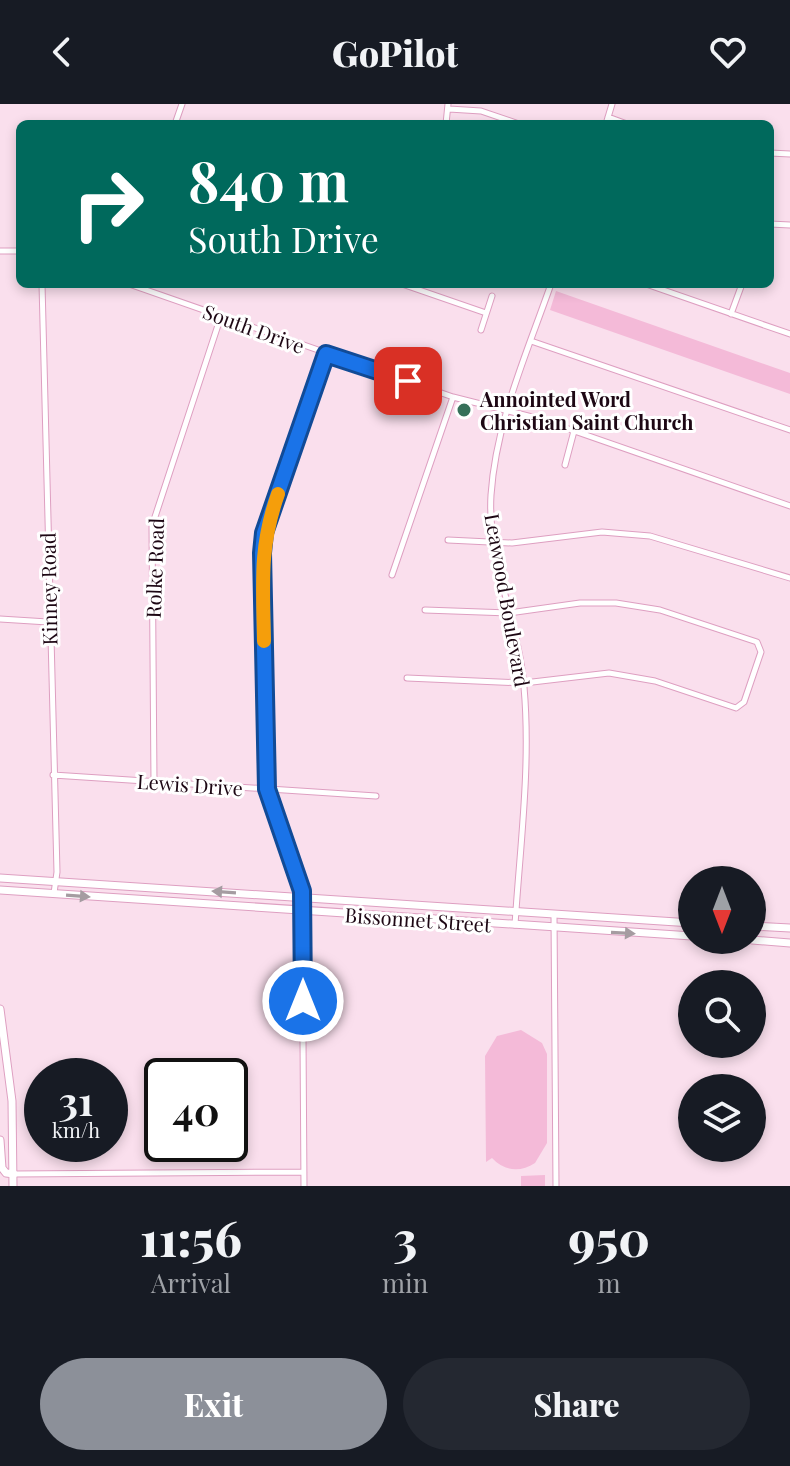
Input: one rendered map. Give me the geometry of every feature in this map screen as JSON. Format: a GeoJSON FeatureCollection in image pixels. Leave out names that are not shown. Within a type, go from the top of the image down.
{"type":"FeatureCollection","features":[{"type":"Feature","properties":{"kind":"main road","name":"Bissonnet Street"},"geometry":{"type":"LineString","coordinates":[[0,878],[678,922]]}},
{"type":"Feature","properties":{"kind":"main road"},"geometry":{"type":"LineString","coordinates":[[113,898],[114,884]]}},
{"type":"Feature","properties":{"kind":"main road","name":"Bissonnet Street"},"geometry":{"type":"LineString","coordinates":[[0,890],[678,936]]}},
{"type":"Feature","properties":{"kind":"main road"},"geometry":{"type":"LineString","coordinates":[[652,921],[652,935]]}},
{"type":"Feature","properties":{"kind":"main road"},"geometry":{"type":"LineString","coordinates":[[766,927],[790,928]]}},
{"type":"Feature","properties":{"kind":"main road"},"geometry":{"type":"LineString","coordinates":[[766,941],[790,943]]}},
{"type":"Feature","properties":{"kind":"main road"},"geometry":{"type":"LineString","coordinates":[[0,1009],[12,1101],[13,1186]]}},
{"type":"Feature","properties":{"kind":"main road"},"geometry":{"type":"LineString","coordinates":[[0,1100],[12,1101]]}},
{"type":"Feature","properties":{"kind":"main road"},"geometry":{"type":"LineString","coordinates":[[0,1140],[2,1168],[14,1174]]}},
{"type":"Feature","properties":{"kind":"street"},"geometry":{"type":"LineString","coordinates":[[448,106],[481,111],[507,120]]}},
{"type":"Feature","properties":{"kind":"street","name":"Kinney Road"},"geometry":{"type":"LineString","coordinates":[[42,288],[48,622],[57,881],[54,894]]}},
{"type":"Feature","properties":{"kind":"street","name":"South Drive"},"geometry":{"type":"LineString","coordinates":[[140,288],[453,397],[574,431],[790,506]]}},
{"type":"Feature","properties":{"kind":"street"},"geometry":{"type":"LineString","coordinates":[[414,288],[486,313]]}},
{"type":"Feature","properties":{"kind":"street","name":"Leawood Boulevard"},"geometry":{"type":"LineString","coordinates":[[515,926],[526,751],[524,683],[495,543],[491,498],[496,450],[506,411],[550,288]]}},
{"type":"Feature","properties":{"kind":"street"},"geometry":{"type":"LineString","coordinates":[[657,288],[790,334]]}},
{"type":"Feature","properties":{"kind":"street"},"geometry":{"type":"LineString","coordinates":[[731,314],[741,288]]}},
{"type":"Feature","properties":{"kind":"street"},"geometry":{"type":"LineString","coordinates":[[481,330],[492,296]]}},
{"type":"Feature","properties":{"kind":"street","name":"Rolke Road"},"geometry":{"type":"LineString","coordinates":[[154,782],[152,526],[221,316]]}},
{"type":"Feature","properties":{"kind":"street"},"geometry":{"type":"LineString","coordinates":[[531,341],[790,430]]}},
{"type":"Feature","properties":{"kind":"street"},"geometry":{"type":"LineString","coordinates":[[304,1186],[303,911],[302,897],[267,789],[264,533],[326,354]]}},
{"type":"Feature","properties":{"kind":"street"},"geometry":{"type":"LineString","coordinates":[[392,575],[453,397]]}},
{"type":"Feature","properties":{"kind":"street"},"geometry":{"type":"LineString","coordinates":[[565,465],[574,431]]}},
{"type":"Feature","properties":{"kind":"street"},"geometry":{"type":"LineString","coordinates":[[448,540],[495,543],[602,532],[650,536],[789,575]]}},
{"type":"Feature","properties":{"kind":"street"},"geometry":{"type":"LineString","coordinates":[[407,678],[524,683],[577,675],[620,674],[655,681],[736,708],[744,702],[761,652],[757,642],[733,633],[660,610],[616,603],[580,603],[509,613],[425,610]]}},
{"type":"Feature","properties":{"kind":"street"},"geometry":{"type":"LineString","coordinates":[[0,619],[48,622]]}},
{"type":"Feature","properties":{"kind":"street","name":"Lewis Drive"},"geometry":{"type":"LineString","coordinates":[[53,775],[376,796]]}},
{"type":"Feature","properties":{"kind":"street"},"geometry":{"type":"LineString","coordinates":[[554,915],[556,1186]]}},
{"type":"Feature","properties":{"kind":"street"},"geometry":{"type":"LineString","coordinates":[[14,1174],[304,1172]]}},
{"type":"Feature","properties":{"kind":"shaded area"},"geometry":{"type":"Polygon","coordinates":[[[556,291],[790,373],[790,394],[550,310],[556,291]]]}},
{"type":"Feature","properties":{"kind":"shaded area"},"geometry":{"type":"Polygon","coordinates":[[[521,1030],[542,1043],[547,1054],[547,1143],[535,1163],[512,1169],[492,1158],[486,1162],[485,1056],[497,1036],[521,1030]]]}},
{"type":"Feature","properties":{"kind":"shaded area"},"geometry":{"type":"Polygon","coordinates":[[[545,1175],[545,1186],[521,1186],[521,1176],[545,1175]]]}},
{"type":"Feature","properties":{"kind":"slow traffic"},"geometry":{"type":"LineString","coordinates":[[264,641],[262,553],[264,533],[278,494]]}},
{"type":"Feature","properties":{"kind":"place","name":"Annointed Word Christian Saint Church"},"geometry":{"type":"Point","coordinates":[464,410]}},
{"type":"Feature","properties":{"kind":"route"},"geometry":{"type":"LineString","coordinates":[[303,1001],[302,891],[267,789],[264,533],[326,354],[408,381]]}}]}
